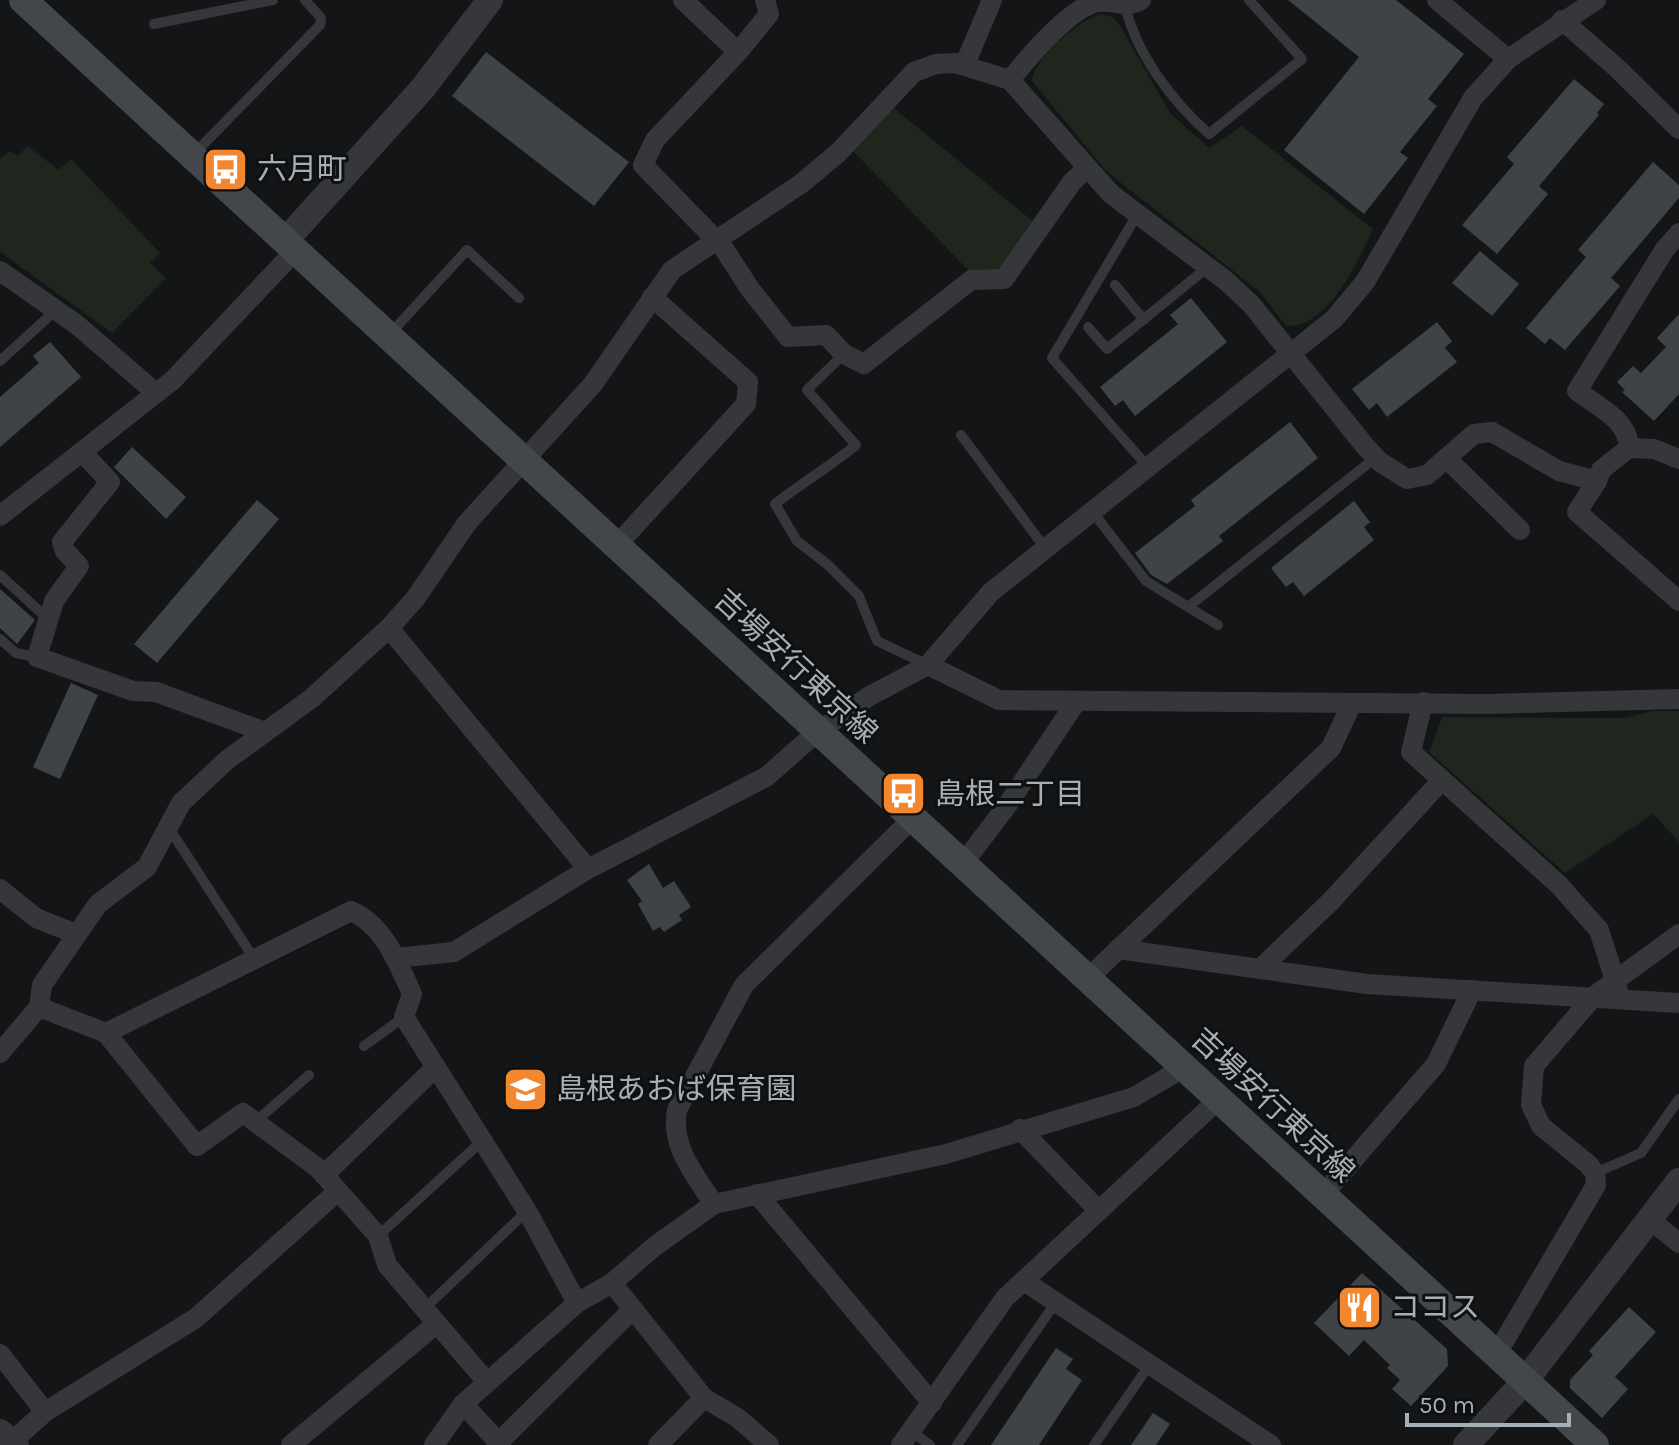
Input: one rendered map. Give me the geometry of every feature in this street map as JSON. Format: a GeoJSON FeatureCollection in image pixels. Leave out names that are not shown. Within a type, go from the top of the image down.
{"type":"FeatureCollection","features":[{"type":"Feature","properties":{"kind":"main road","name":"吉場安行東京線"},"geometry":{"type":"LineString","coordinates":[[23,0],[527,461],[961,866],[1595,1445]]}},
{"type":"Feature","properties":{"kind":"street"},"geometry":{"type":"LineString","coordinates":[[0,516],[156,393],[291,245],[406,109],[490,0]]}},
{"type":"Feature","properties":{"kind":"street"},"geometry":{"type":"LineString","coordinates":[[683,0],[738,52]]}},
{"type":"Feature","properties":{"kind":"street"},"geometry":{"type":"LineString","coordinates":[[765,0],[769,14],[738,52],[655,140],[643,165],[716,239],[788,337],[826,335],[844,354],[864,364],[971,280],[1004,279],[1072,182],[1086,169]]}},
{"type":"Feature","properties":{"kind":"street"},"geometry":{"type":"LineString","coordinates":[[965,64],[992,0]]}},
{"type":"Feature","properties":{"kind":"street"},"geometry":{"type":"LineString","coordinates":[[1437,0],[1508,59]]}},
{"type":"Feature","properties":{"kind":"street"},"geometry":{"type":"LineString","coordinates":[[395,958],[454,952],[588,869],[766,777],[817,732],[868,697],[928,665],[991,592],[1334,319],[1365,282],[1445,140],[1473,98],[1508,59],[1596,0]]}},
{"type":"Feature","properties":{"kind":"street"},"geometry":{"type":"LineString","coordinates":[[1010,80],[1066,20],[1084,7],[1120,2]]}},
{"type":"Feature","properties":{"kind":"street"},"geometry":{"type":"LineString","coordinates":[[1562,20],[1679,129]]}},
{"type":"Feature","properties":{"kind":"street"},"geometry":{"type":"LineString","coordinates":[[0,1053],[39,1007],[42,985],[76,934],[98,904],[142,873],[167,826],[191,792],[312,698],[389,628],[415,599],[467,523],[527,461],[593,384],[672,270],[785,195],[830,159],[914,72],[936,64],[965,64],[1010,80],[1086,169],[1137,215],[1208,267],[1251,304],[1375,458],[1407,479],[1427,475],[1474,434],[1492,432],[1559,471],[1597,481]]}},
{"type":"Feature","properties":{"kind":"street"},"geometry":{"type":"LineString","coordinates":[[1629,448],[1629,435],[1622,424],[1577,391],[1665,249],[1679,233]]}},
{"type":"Feature","properties":{"kind":"street"},"geometry":{"type":"LineString","coordinates":[[0,271],[57,309],[156,393]]}},
{"type":"Feature","properties":{"kind":"street"},"geometry":{"type":"LineString","coordinates":[[617,545],[746,404],[749,389],[748,382],[652,297]]}},
{"type":"Feature","properties":{"kind":"street"},"geometry":{"type":"LineString","coordinates":[[1679,459],[1654,449],[1629,448],[1601,470],[1577,512],[1679,601]]}},
{"type":"Feature","properties":{"kind":"street"},"geometry":{"type":"LineString","coordinates":[[82,452],[110,482],[62,542],[65,551],[79,566],[54,601],[37,657],[133,691],[156,692],[265,732]]}},
{"type":"Feature","properties":{"kind":"street"},"geometry":{"type":"LineString","coordinates":[[1446,458],[1520,530]]}},
{"type":"Feature","properties":{"kind":"street"},"geometry":{"type":"LineString","coordinates":[[389,628],[588,869]]}},
{"type":"Feature","properties":{"kind":"street"},"geometry":{"type":"LineString","coordinates":[[928,665],[999,700],[1591,703],[1679,699]]}},
{"type":"Feature","properties":{"kind":"street"},"geometry":{"type":"LineString","coordinates":[[961,866],[1014,795],[1076,702]]}},
{"type":"Feature","properties":{"kind":"street"},"geometry":{"type":"LineString","coordinates":[[1423,702],[1411,752],[1559,885],[1599,930],[1618,989]]}},
{"type":"Feature","properties":{"kind":"street"},"geometry":{"type":"LineString","coordinates":[[1086,980],[1331,748],[1352,703]]}},
{"type":"Feature","properties":{"kind":"street"},"geometry":{"type":"LineString","coordinates":[[1260,969],[1331,901],[1442,780]]}},
{"type":"Feature","properties":{"kind":"street"},"geometry":{"type":"LineString","coordinates":[[714,1204],[682,1154],[675,1123],[677,1110],[744,985],[911,820]]}},
{"type":"Feature","properties":{"kind":"street"},"geometry":{"type":"LineString","coordinates":[[0,889],[36,918],[76,934]]}},
{"type":"Feature","properties":{"kind":"street"},"geometry":{"type":"LineString","coordinates":[[106,1033],[253,957],[351,911],[369,919],[395,958],[412,994],[404,1017],[527,1211],[577,1303]]}},
{"type":"Feature","properties":{"kind":"street"},"geometry":{"type":"LineString","coordinates":[[1118,949],[1367,984],[1594,996],[1618,989],[1679,934]]}},
{"type":"Feature","properties":{"kind":"street"},"geometry":{"type":"LineString","coordinates":[[1618,989],[1679,1003]]}},
{"type":"Feature","properties":{"kind":"street"},"geometry":{"type":"LineString","coordinates":[[1322,1196],[1436,1064],[1472,990]]}},
{"type":"Feature","properties":{"kind":"street"},"geometry":{"type":"LineString","coordinates":[[1496,1355],[1596,1185],[1595,1173],[1541,1126],[1531,1105],[1534,1066],[1594,996]]}},
{"type":"Feature","properties":{"kind":"street"},"geometry":{"type":"LineString","coordinates":[[39,1007],[106,1033],[197,1146],[243,1113],[324,1175],[378,1236],[387,1265],[487,1382]]}},
{"type":"Feature","properties":{"kind":"street"},"geometry":{"type":"LineString","coordinates":[[324,1175],[436,1067]]}},
{"type":"Feature","properties":{"kind":"street"},"geometry":{"type":"LineString","coordinates":[[434,1445],[463,1404],[577,1303],[612,1283],[655,1246],[714,1204],[946,1154],[1020,1129],[1134,1097],[1183,1068]]}},
{"type":"Feature","properties":{"kind":"street"},"geometry":{"type":"LineString","coordinates":[[906,1438],[1005,1298],[1218,1100]]}},
{"type":"Feature","properties":{"kind":"street"},"geometry":{"type":"LineString","coordinates":[[1020,1129],[1099,1211]]}},
{"type":"Feature","properties":{"kind":"street"},"geometry":{"type":"LineString","coordinates":[[1466,1445],[1525,1381],[1679,1181]]}},
{"type":"Feature","properties":{"kind":"street"},"geometry":{"type":"LineString","coordinates":[[9,1441],[45,1412],[196,1318],[338,1191]]}},
{"type":"Feature","properties":{"kind":"street"},"geometry":{"type":"LineString","coordinates":[[757,1194],[932,1403]]}},
{"type":"Feature","properties":{"kind":"street"},"geometry":{"type":"LineString","coordinates":[[1650,1220],[1679,1243]]}},
{"type":"Feature","properties":{"kind":"street"},"geometry":{"type":"LineString","coordinates":[[1024,1281],[1271,1445]]}},
{"type":"Feature","properties":{"kind":"street"},"geometry":{"type":"LineString","coordinates":[[612,1283],[704,1398],[738,1418],[769,1445]]}},
{"type":"Feature","properties":{"kind":"street"},"geometry":{"type":"LineString","coordinates":[[463,1404],[500,1444],[633,1309]]}},
{"type":"Feature","properties":{"kind":"street"},"geometry":{"type":"LineString","coordinates":[[291,1445],[430,1316]]}},
{"type":"Feature","properties":{"kind":"street"},"geometry":{"type":"LineString","coordinates":[[0,1354],[45,1412]]}},
{"type":"Feature","properties":{"kind":"street"},"geometry":{"type":"LineString","coordinates":[[658,1445],[704,1398]]}},
{"type":"Feature","properties":{"kind":"lane"},"geometry":{"type":"LineString","coordinates":[[154,24],[273,0]]}},
{"type":"Feature","properties":{"kind":"lane"},"geometry":{"type":"LineString","coordinates":[[193,156],[320,25],[321,18],[305,0]]}},
{"type":"Feature","properties":{"kind":"lane"},"geometry":{"type":"LineString","coordinates":[[1120,2],[1142,49],[1182,110],[1209,134],[1302,59],[1249,0]]}},
{"type":"Feature","properties":{"kind":"lane"},"geometry":{"type":"LineString","coordinates":[[1137,215],[1052,358],[1148,467]]}},
{"type":"Feature","properties":{"kind":"lane"},"geometry":{"type":"LineString","coordinates":[[389,335],[467,250],[519,298]]}},
{"type":"Feature","properties":{"kind":"lane"},"geometry":{"type":"LineString","coordinates":[[1088,327],[1107,349],[1208,267]]}},
{"type":"Feature","properties":{"kind":"lane"},"geometry":{"type":"LineString","coordinates":[[1115,285],[1144,320]]}},
{"type":"Feature","properties":{"kind":"lane"},"geometry":{"type":"LineString","coordinates":[[0,361],[57,309]]}},
{"type":"Feature","properties":{"kind":"lane"},"geometry":{"type":"LineString","coordinates":[[844,354],[807,390],[856,445],[821,474],[809,478],[775,504],[797,541],[827,564],[859,596],[877,641],[928,665]]}},
{"type":"Feature","properties":{"kind":"lane"},"geometry":{"type":"LineString","coordinates":[[961,435],[1045,548]]}},
{"type":"Feature","properties":{"kind":"lane"},"geometry":{"type":"LineString","coordinates":[[1188,607],[1375,458]]}},
{"type":"Feature","properties":{"kind":"lane"},"geometry":{"type":"LineString","coordinates":[[1092,511],[1146,581],[1218,625]]}},
{"type":"Feature","properties":{"kind":"lane"},"geometry":{"type":"LineString","coordinates":[[0,575],[48,619]]}},
{"type":"Feature","properties":{"kind":"lane"},"geometry":{"type":"LineString","coordinates":[[0,639],[16,653],[37,657]]}},
{"type":"Feature","properties":{"kind":"lane"},"geometry":{"type":"LineString","coordinates":[[167,826],[253,957]]}},
{"type":"Feature","properties":{"kind":"lane"},"geometry":{"type":"LineString","coordinates":[[364,1046],[404,1017]]}},
{"type":"Feature","properties":{"kind":"lane"},"geometry":{"type":"LineString","coordinates":[[255,1122],[309,1075]]}},
{"type":"Feature","properties":{"kind":"lane"},"geometry":{"type":"LineString","coordinates":[[1595,1173],[1641,1153],[1679,1099]]}},
{"type":"Feature","properties":{"kind":"lane"},"geometry":{"type":"LineString","coordinates":[[378,1236],[482,1141]]}},
{"type":"Feature","properties":{"kind":"lane"},"geometry":{"type":"LineString","coordinates":[[430,1316],[527,1211]]}},
{"type":"Feature","properties":{"kind":"lane"},"geometry":{"type":"LineString","coordinates":[[957,1445],[1056,1302]]}},
{"type":"Feature","properties":{"kind":"lane"},"geometry":{"type":"LineString","coordinates":[[1094,1445],[1150,1364]]}},
{"type":"Feature","properties":{"kind":"lane"},"geometry":{"type":"LineString","coordinates":[[906,1438],[930,1445]]}},
{"type":"Feature","properties":{"kind":"shaded area"},"geometry":{"type":"Polygon","coordinates":[[[1101,14],[1112,17],[1119,24],[1170,113],[1209,148],[1242,126],[1373,229],[1340,290],[1315,316],[1301,324],[1286,326],[1260,292],[1106,171],[1032,81],[1041,62],[1059,41],[1081,24],[1101,14]]]}},
{"type":"Feature","properties":{"kind":"shaded area"},"geometry":{"type":"Polygon","coordinates":[[[891,106],[1034,222],[1003,270],[970,272],[850,148],[891,106]]]}},
{"type":"Feature","properties":{"kind":"shaded area"},"geometry":{"type":"Polygon","coordinates":[[[27,146],[59,170],[71,159],[160,253],[150,263],[166,278],[112,333],[0,252],[0,159],[10,151],[18,156],[27,146]]]}},
{"type":"Feature","properties":{"kind":"shaded area"},"geometry":{"type":"Polygon","coordinates":[[[1653,711],[1679,711],[1679,842],[1653,814],[1565,873],[1429,752],[1442,717],[1624,718],[1653,711]]]}},
{"type":"Feature","properties":{"kind":"building"},"geometry":{"type":"Polygon","coordinates":[[[1288,0],[1396,0],[1464,54],[1428,99],[1437,106],[1400,152],[1408,158],[1364,214],[1284,150],[1359,57],[1288,0]]]}},
{"type":"Feature","properties":{"kind":"building"},"geometry":{"type":"Polygon","coordinates":[[[486,52],[629,162],[594,206],[452,96],[486,52]]]}},
{"type":"Feature","properties":{"kind":"building"},"geometry":{"type":"Polygon","coordinates":[[[1574,79],[1604,104],[1597,113],[1599,115],[1539,186],[1548,194],[1497,254],[1462,225],[1514,164],[1507,157],[1574,79]]]}},
{"type":"Feature","properties":{"kind":"building"},"geometry":{"type":"Polygon","coordinates":[[[1653,162],[1679,185],[1679,198],[1611,278],[1620,286],[1565,350],[1550,338],[1545,344],[1526,328],[1586,257],[1578,250],[1653,162]]]}},
{"type":"Feature","properties":{"kind":"building"},"geometry":{"type":"Polygon","coordinates":[[[1480,251],[1519,284],[1492,316],[1452,283],[1480,251]]]}},
{"type":"Feature","properties":{"kind":"building"},"geometry":{"type":"Polygon","coordinates":[[[1191,298],[1227,342],[1135,416],[1123,400],[1115,406],[1100,387],[1178,324],[1170,315],[1191,298]]]}},
{"type":"Feature","properties":{"kind":"building"},"geometry":{"type":"Polygon","coordinates":[[[1679,314],[1679,394],[1654,421],[1622,392],[1625,390],[1617,382],[1633,366],[1641,373],[1666,347],[1657,338],[1679,314]]]}},
{"type":"Feature","properties":{"kind":"building"},"geometry":{"type":"Polygon","coordinates":[[[1437,322],[1452,341],[1445,348],[1457,362],[1387,417],[1377,403],[1369,410],[1352,389],[1437,322]]]}},
{"type":"Feature","properties":{"kind":"building"},"geometry":{"type":"Polygon","coordinates":[[[50,342],[81,377],[0,447],[0,397],[39,363],[33,356],[50,342]]]}},
{"type":"Feature","properties":{"kind":"building"},"geometry":{"type":"Polygon","coordinates":[[[1290,422],[1318,458],[1219,536],[1223,541],[1167,584],[1151,575],[1135,553],[1195,506],[1191,500],[1290,422]]]}},
{"type":"Feature","properties":{"kind":"building"},"geometry":{"type":"Polygon","coordinates":[[[132,447],[186,497],[166,519],[114,467],[132,447]]]}},
{"type":"Feature","properties":{"kind":"building"},"geometry":{"type":"Polygon","coordinates":[[[257,500],[279,519],[157,663],[134,644],[257,500]]]}},
{"type":"Feature","properties":{"kind":"building"},"geometry":{"type":"Polygon","coordinates":[[[1354,501],[1370,522],[1364,527],[1374,540],[1304,596],[1293,582],[1286,587],[1271,568],[1354,501]]]}},
{"type":"Feature","properties":{"kind":"building"},"geometry":{"type":"Polygon","coordinates":[[[0,589],[35,620],[17,644],[0,628],[0,589]]]}},
{"type":"Feature","properties":{"kind":"building"},"geometry":{"type":"Polygon","coordinates":[[[71,683],[98,695],[60,779],[33,767],[71,683]]]}},
{"type":"Feature","properties":{"kind":"building"},"geometry":{"type":"Polygon","coordinates":[[[649,864],[663,888],[674,881],[691,907],[679,915],[682,920],[664,932],[660,927],[653,931],[638,904],[642,901],[627,880],[649,864]]]}},
{"type":"Feature","properties":{"kind":"building"},"geometry":{"type":"Polygon","coordinates":[[[1362,1273],[1447,1349],[1448,1366],[1411,1406],[1392,1389],[1400,1380],[1387,1368],[1390,1365],[1364,1340],[1349,1356],[1314,1323],[1362,1273]]]}},
{"type":"Feature","properties":{"kind":"building"},"geometry":{"type":"Polygon","coordinates":[[[1629,1307],[1656,1332],[1615,1377],[1628,1389],[1602,1418],[1570,1388],[1570,1380],[1593,1355],[1589,1351],[1629,1307]]]}},
{"type":"Feature","properties":{"kind":"building"},"geometry":{"type":"Polygon","coordinates":[[[1056,1348],[1073,1359],[1066,1369],[1082,1380],[1039,1445],[991,1445],[1056,1348]]]}},
{"type":"Feature","properties":{"kind":"building"},"geometry":{"type":"Polygon","coordinates":[[[1153,1413],[1170,1424],[1156,1445],[1131,1445],[1153,1413]]]}},
{"type":"Feature","properties":{"kind":"place","name":"六月町"},"geometry":{"type":"Point","coordinates":[226,169]}},
{"type":"Feature","properties":{"kind":"place","name":"島根二丁目"},"geometry":{"type":"Point","coordinates":[904,794]}},
{"type":"Feature","properties":{"kind":"place","name":"島根あおば保育園"},"geometry":{"type":"Point","coordinates":[525,1089]}},
{"type":"Feature","properties":{"kind":"place","name":"ココス"},"geometry":{"type":"Point","coordinates":[1359,1307]}}]}
